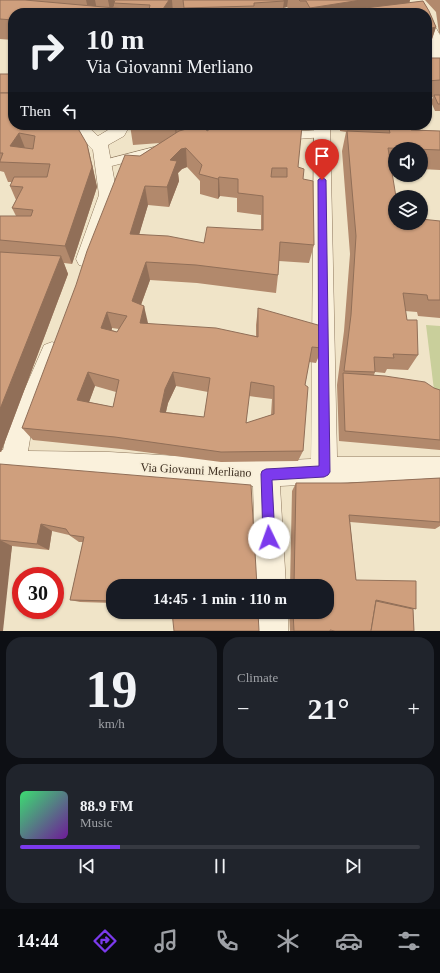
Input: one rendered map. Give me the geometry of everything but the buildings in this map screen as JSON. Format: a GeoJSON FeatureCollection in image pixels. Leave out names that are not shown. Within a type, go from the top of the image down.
{"type":"FeatureCollection","features":[{"type":"Feature","properties":{"kind":"street"},"geometry":{"type":"LineString","coordinates":[[432,34],[437,44],[440,62]]}},
{"type":"Feature","properties":{"kind":"street"},"geometry":{"type":"LineString","coordinates":[[80,278],[108,196],[101,148],[81,130]]}},
{"type":"Feature","properties":{"kind":"street"},"geometry":{"type":"LineString","coordinates":[[96,144],[110,137],[119,130]]}},
{"type":"Feature","properties":{"kind":"street"},"geometry":{"type":"LineString","coordinates":[[322,130],[324,472]]}},
{"type":"Feature","properties":{"kind":"street"},"geometry":{"type":"LineString","coordinates":[[6,463],[59,335]]}},
{"type":"Feature","properties":{"kind":"street","name":"Via Giovanni Merliano"},"geometry":{"type":"LineString","coordinates":[[6,463],[109,465],[266,474],[360,469],[440,470]]}},
{"type":"Feature","properties":{"kind":"street"},"geometry":{"type":"LineString","coordinates":[[266,474],[271,579]]}},
{"type":"Feature","properties":{"kind":"street"},"geometry":{"type":"LineString","coordinates":[[273,619],[274,631]]}},
{"type":"Feature","properties":{"kind":"lane"},"geometry":{"type":"LineString","coordinates":[[269,136],[322,130]]}},
{"type":"Feature","properties":{"kind":"lane"},"geometry":{"type":"LineString","coordinates":[[104,164],[171,147]]}},
{"type":"Feature","properties":{"kind":"green space"},"geometry":{"type":"Polygon","coordinates":[[[426,325],[440,326],[440,420],[434,390],[426,325]]]}},
{"type":"Feature","properties":{"kind":"route"},"geometry":{"type":"LineString","coordinates":[[269,538],[266,474],[324,472],[322,180]]}}]}
